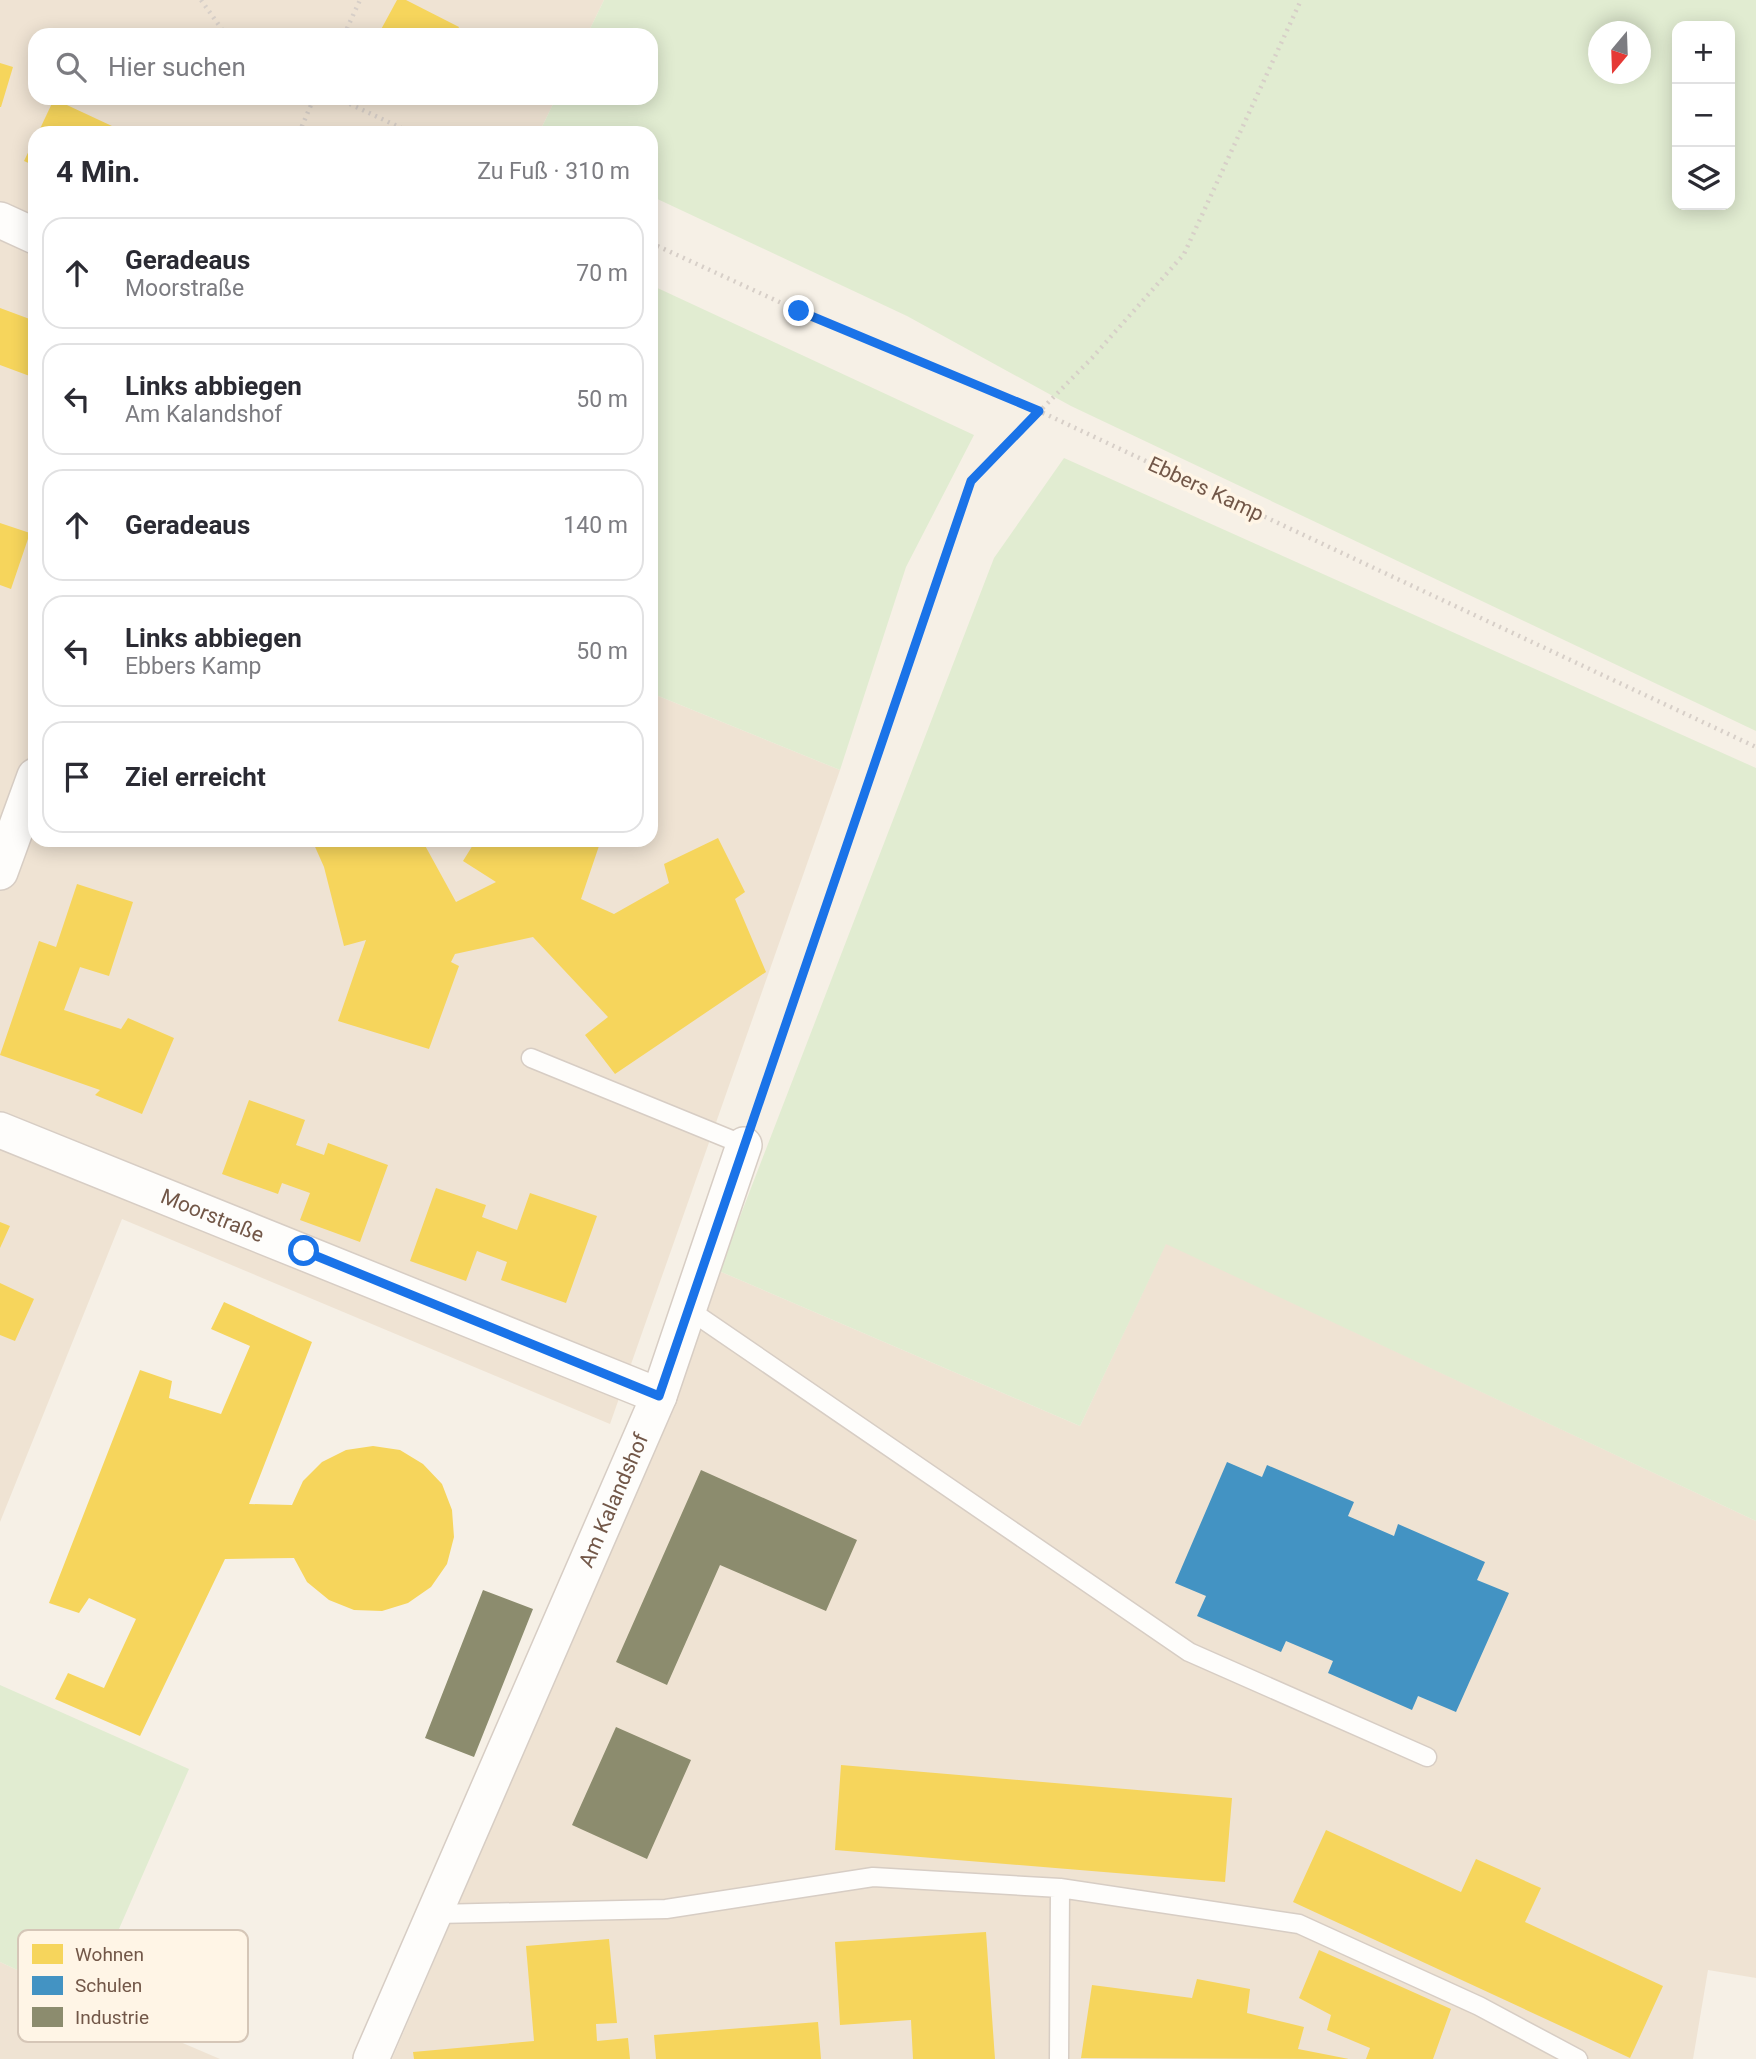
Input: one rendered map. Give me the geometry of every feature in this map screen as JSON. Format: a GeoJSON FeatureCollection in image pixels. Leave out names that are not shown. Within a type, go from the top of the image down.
{"type":"FeatureCollection","features":[{"type":"Feature","properties":{"kind":"street"},"geometry":{"type":"LineString","coordinates":[[0,219],[28,233]]}},
{"type":"Feature","properties":{"kind":"street"},"geometry":{"type":"LineString","coordinates":[[0,872],[28,795]]}},
{"type":"Feature","properties":{"kind":"street","name":"Moorstraße"},"geometry":{"type":"LineString","coordinates":[[0,1130],[659,1396]]}},
{"type":"Feature","properties":{"kind":"street","name":"Am Kalandshof"},"geometry":{"type":"LineString","coordinates":[[371,2059],[659,1396],[744,1145]]}},
{"type":"Feature","properties":{"kind":"lane"},"geometry":{"type":"LineString","coordinates":[[531,1058],[744,1145]]}},
{"type":"Feature","properties":{"kind":"lane"},"geometry":{"type":"LineString","coordinates":[[688,1309],[1189,1652],[1427,1757]]}},
{"type":"Feature","properties":{"kind":"lane"},"geometry":{"type":"LineString","coordinates":[[435,1913],[666,1909],[873,1877],[1060,1888],[1300,1924],[1479,2006],[1578,2059]]}},
{"type":"Feature","properties":{"kind":"lane"},"geometry":{"type":"LineString","coordinates":[[1059,2059],[1060,1888]]}},
{"type":"Feature","properties":{"kind":"path"},"geometry":{"type":"LineString","coordinates":[[201,0],[221,28]]}},
{"type":"Feature","properties":{"kind":"path"},"geometry":{"type":"LineString","coordinates":[[347,28],[360,0]]}},
{"type":"Feature","properties":{"kind":"path"},"geometry":{"type":"LineString","coordinates":[[744,1145],[971,481],[1092,358],[1184,254],[1301,0]]}},
{"type":"Feature","properties":{"kind":"path"},"geometry":{"type":"LineString","coordinates":[[302,126],[311,105]]}},
{"type":"Feature","properties":{"kind":"path"},"geometry":{"type":"LineString","coordinates":[[352,105],[397,126]]}},
{"type":"Feature","properties":{"kind":"path","name":"Ebbers Kamp"},"geometry":{"type":"LineString","coordinates":[[658,246],[799,311],[1039,411],[1756,747]]}},
{"type":"Feature","properties":{"kind":"shaded area"},"geometry":{"type":"Polygon","coordinates":[[[0,0],[604,0],[590,28],[28,28],[28,105],[553,105],[542,126],[28,126],[28,847],[658,847],[658,696],[840,770],[610,1424],[122,1219],[0,1522],[0,0]]]}},
{"type":"Feature","properties":{"kind":"shaded area"},"geometry":{"type":"Polygon","coordinates":[[[1166,1243],[1756,1521],[1756,1978],[1708,1970],[1693,2059],[392,2059],[662,1430],[719,1271],[1080,1426],[1166,1243]]]}},
{"type":"Feature","properties":{"kind":"shaded area"},"geometry":{"type":"Polygon","coordinates":[[[0,1962],[18,1970],[18,2042],[180,2042],[220,2059],[0,2059],[0,1962]]]}},
{"type":"Feature","properties":{"kind":"green space"},"geometry":{"type":"Polygon","coordinates":[[[604,0],[1756,0],[1756,731],[1071,406],[907,316],[658,199],[658,126],[542,126],[553,105],[658,105],[658,28],[590,28],[604,0]]]}},
{"type":"Feature","properties":{"kind":"green space"},"geometry":{"type":"Polygon","coordinates":[[[658,288],[974,435],[906,567],[840,770],[658,696],[658,288]]]}},
{"type":"Feature","properties":{"kind":"green space"},"geometry":{"type":"Polygon","coordinates":[[[1064,458],[1756,768],[1756,1521],[1166,1244],[1080,1426],[719,1271],[994,558],[1064,458]]]}},
{"type":"Feature","properties":{"kind":"green space"},"geometry":{"type":"Polygon","coordinates":[[[0,1685],[189,1769],[119,1930],[18,1930],[18,1970],[0,1962],[0,1685]]]}},
{"type":"Feature","properties":{"kind":"building: Wohnen"},"geometry":{"type":"Polygon","coordinates":[[[397,0],[406,0],[459,27],[458,28],[382,28],[397,0]]]}},
{"type":"Feature","properties":{"kind":"building: Wohnen"},"geometry":{"type":"Polygon","coordinates":[[[0,63],[13,67],[1,107],[0,107],[0,63]]]}},
{"type":"Feature","properties":{"kind":"building: Wohnen"},"geometry":{"type":"Polygon","coordinates":[[[51,105],[67,105],[112,126],[41,126],[51,105]]]}},
{"type":"Feature","properties":{"kind":"building: Wohnen"},"geometry":{"type":"Polygon","coordinates":[[[0,308],[28,318],[28,375],[0,365],[0,308]]]}},
{"type":"Feature","properties":{"kind":"building: Wohnen"},"geometry":{"type":"Polygon","coordinates":[[[0,523],[28,532],[28,539],[11,589],[0,585],[0,523]]]}},
{"type":"Feature","properties":{"kind":"building: Wohnen"},"geometry":{"type":"Polygon","coordinates":[[[718,838],[745,892],[735,899],[766,972],[615,1074],[585,1035],[608,1017],[533,937],[455,954],[451,962],[459,966],[429,1049],[338,1021],[366,940],[344,946],[324,867],[315,847],[426,847],[456,902],[496,882],[463,861],[472,847],[599,847],[581,899],[614,914],[669,883],[664,864],[718,838]]]}},
{"type":"Feature","properties":{"kind":"building: Wohnen"},"geometry":{"type":"Polygon","coordinates":[[[77,884],[133,902],[109,976],[80,967],[64,1010],[121,1029],[128,1018],[174,1038],[142,1114],[95,1095],[100,1090],[0,1055],[39,941],[56,947],[77,884]]]}},
{"type":"Feature","properties":{"kind":"building: Wohnen"},"geometry":{"type":"Polygon","coordinates":[[[249,1100],[305,1120],[296,1145],[324,1155],[328,1143],[388,1165],[360,1242],[300,1220],[310,1193],[282,1183],[278,1194],[222,1174],[249,1100]]]}},
{"type":"Feature","properties":{"kind":"building: Wohnen"},"geometry":{"type":"Polygon","coordinates":[[[436,1188],[486,1205],[482,1217],[517,1230],[530,1193],[597,1216],[566,1303],[501,1280],[507,1262],[477,1251],[466,1281],[410,1261],[436,1188]]]}},
{"type":"Feature","properties":{"kind":"building: Wohnen"},"geometry":{"type":"Polygon","coordinates":[[[0,1222],[10,1226],[0,1248],[0,1222]]]}},
{"type":"Feature","properties":{"kind":"building: Wohnen"},"geometry":{"type":"Polygon","coordinates":[[[0,1283],[34,1299],[15,1341],[0,1335],[0,1283]]]}},
{"type":"Feature","properties":{"kind":"building: Wohnen"},"geometry":{"type":"Polygon","coordinates":[[[224,1302],[312,1342],[249,1504],[292,1505],[303,1481],[322,1462],[346,1450],[373,1446],[400,1450],[423,1464],[442,1484],[452,1510],[454,1537],[447,1564],[431,1587],[408,1603],[382,1611],[354,1610],[329,1600],[307,1582],[294,1558],[225,1559],[140,1736],[55,1699],[68,1673],[104,1688],[136,1619],[89,1598],[79,1613],[49,1603],[140,1370],[172,1381],[169,1398],[221,1414],[250,1346],[211,1329],[224,1302]]]}},
{"type":"Feature","properties":{"kind":"building: Wohnen"},"geometry":{"type":"Polygon","coordinates":[[[841,1765],[1232,1798],[1225,1882],[835,1850],[841,1765]]]}},
{"type":"Feature","properties":{"kind":"building: Wohnen"},"geometry":{"type":"Polygon","coordinates":[[[1326,1830],[1461,1892],[1476,1859],[1541,1888],[1525,1922],[1663,1986],[1630,2058],[1293,1902],[1326,1830]]]}},
{"type":"Feature","properties":{"kind":"building: Wohnen"},"geometry":{"type":"Polygon","coordinates":[[[986,1932],[995,2059],[913,2059],[911,2020],[840,2025],[835,1942],[986,1932]]]}},
{"type":"Feature","properties":{"kind":"building: Wohnen"},"geometry":{"type":"Polygon","coordinates":[[[609,1939],[617,2023],[596,2024],[597,2041],[628,2038],[630,2059],[414,2059],[413,2052],[534,2041],[526,1946],[609,1939]]]}},
{"type":"Feature","properties":{"kind":"building: Wohnen"},"geometry":{"type":"Polygon","coordinates":[[[1319,1950],[1451,2009],[1433,2059],[1366,2059],[1370,2048],[1327,2030],[1331,2015],[1299,1998],[1319,1950]]]}},
{"type":"Feature","properties":{"kind":"building: Wohnen"},"geometry":{"type":"Polygon","coordinates":[[[1197,1979],[1250,1989],[1247,2013],[1304,2027],[1298,2049],[1349,2059],[1081,2058],[1092,1985],[1192,1998],[1197,1979]]]}},
{"type":"Feature","properties":{"kind":"building: Wohnen"},"geometry":{"type":"Polygon","coordinates":[[[818,2022],[821,2059],[656,2059],[654,2035],[818,2022]]]}},
{"type":"Feature","properties":{"kind":"building: Schulen"},"geometry":{"type":"Polygon","coordinates":[[[1227,1462],[1262,1477],[1267,1465],[1354,1502],[1348,1516],[1394,1536],[1398,1524],[1485,1562],[1477,1580],[1509,1593],[1456,1712],[1418,1696],[1412,1710],[1328,1673],[1333,1661],[1286,1641],[1281,1652],[1197,1616],[1206,1596],[1175,1583],[1227,1462]]]}},
{"type":"Feature","properties":{"kind":"building: Industrie"},"geometry":{"type":"Polygon","coordinates":[[[701,1470],[857,1540],[826,1611],[720,1565],[667,1685],[616,1662],[701,1470]]]}},
{"type":"Feature","properties":{"kind":"building: Industrie"},"geometry":{"type":"Polygon","coordinates":[[[483,1590],[533,1609],[474,1757],[425,1738],[483,1590]]]}},
{"type":"Feature","properties":{"kind":"building: Industrie"},"geometry":{"type":"Polygon","coordinates":[[[616,1727],[691,1760],[647,1859],[572,1825],[616,1727]]]}},
{"type":"Feature","properties":{"kind":"route"},"geometry":{"type":"LineString","coordinates":[[304,1251],[659,1396],[971,481],[1039,411],[799,311]]}}]}
